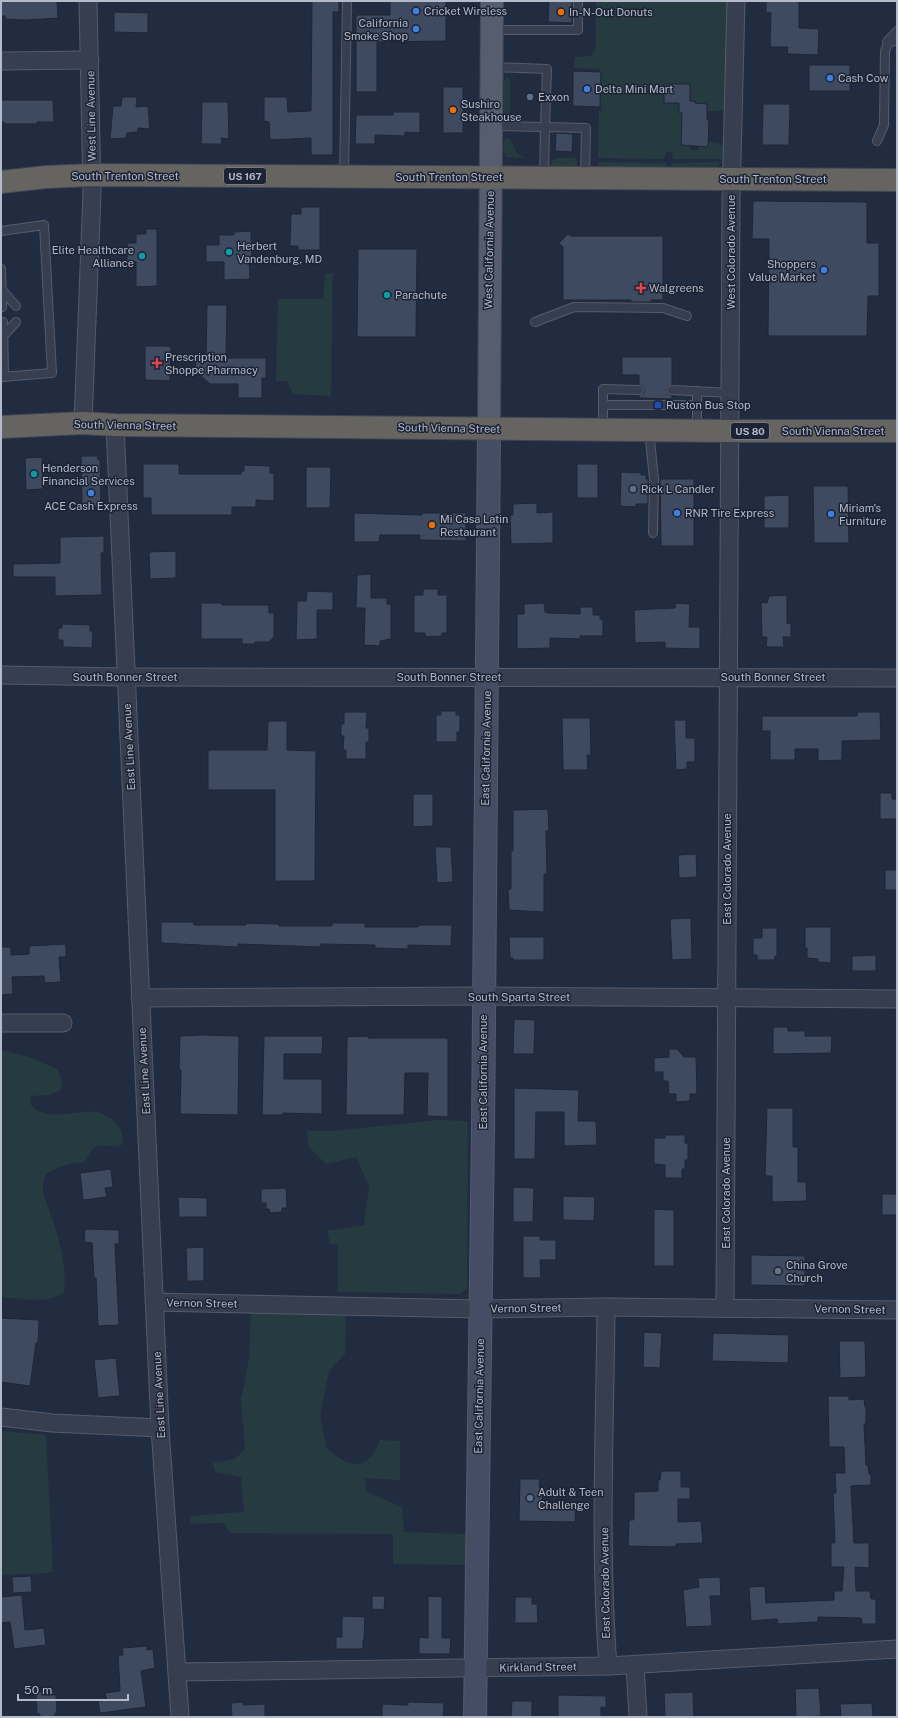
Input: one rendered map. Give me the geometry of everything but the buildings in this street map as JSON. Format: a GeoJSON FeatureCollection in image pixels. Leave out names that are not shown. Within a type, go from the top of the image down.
{"type":"FeatureCollection","features":[{"type":"Feature","properties":{"kind":"highway","name":"South Trenton Street"},"geometry":{"type":"LineString","coordinates":[[1,182],[46,177],[92,175],[897,180]]}},
{"type":"Feature","properties":{"kind":"highway","name":"South Vienna Street"},"geometry":{"type":"LineString","coordinates":[[1,427],[83,423],[115,425],[731,431],[897,431]]}},
{"type":"Feature","properties":{"kind":"main road","name":"West California Avenue"},"geometry":{"type":"LineString","coordinates":[[489,428],[492,1]]}},
{"type":"Feature","properties":{"kind":"main road","name":"East California Avenue"},"geometry":{"type":"LineString","coordinates":[[475,1717],[474,1668],[480,1309],[489,428]]}},
{"type":"Feature","properties":{"kind":"street","name":"West Line Avenue"},"geometry":{"type":"LineString","coordinates":[[83,423],[92,175],[88,1]]}},
{"type":"Feature","properties":{"kind":"street","name":"West Colorado Avenue"},"geometry":{"type":"LineString","coordinates":[[731,431],[732,179],[736,1]]}},
{"type":"Feature","properties":{"kind":"street"},"geometry":{"type":"LineString","coordinates":[[1,61],[90,60]]}},
{"type":"Feature","properties":{"kind":"street","name":"East Line Avenue"},"geometry":{"type":"LineString","coordinates":[[115,425],[160,1428],[180,1717]]}},
{"type":"Feature","properties":{"kind":"street","name":"East Colorado Avenue"},"geometry":{"type":"LineString","coordinates":[[725,1308],[728,677],[731,431]]}},
{"type":"Feature","properties":{"kind":"street","name":"South Bonner Street"},"geometry":{"type":"LineString","coordinates":[[1,675],[126,677],[897,678]]}},
{"type":"Feature","properties":{"kind":"street","name":"South Sparta Street"},"geometry":{"type":"LineString","coordinates":[[140,998],[483,996],[727,999],[897,999]]}},
{"type":"Feature","properties":{"kind":"street"},"geometry":{"type":"LineString","coordinates":[[1,1023],[64,1023]]}},
{"type":"Feature","properties":{"kind":"street","name":"Vernon Street"},"geometry":{"type":"LineString","coordinates":[[154,1302],[480,1309],[606,1307],[897,1310]]}},
{"type":"Feature","properties":{"kind":"street","name":"East Colorado Avenue"},"geometry":{"type":"LineString","coordinates":[[606,1307],[603,1553],[604,1610],[608,1666]]}},
{"type":"Feature","properties":{"kind":"street"},"geometry":{"type":"LineString","coordinates":[[1,1417],[52,1423],[160,1428]]}},
{"type":"Feature","properties":{"kind":"street","name":"Kirkland Street"},"geometry":{"type":"LineString","coordinates":[[178,1672],[608,1666],[897,1649]]}},
{"type":"Feature","properties":{"kind":"street"},"geometry":{"type":"LineString","coordinates":[[635,1665],[638,1717]]}},
{"type":"Feature","properties":{"kind":"lane"},"geometry":{"type":"LineString","coordinates":[[344,177],[346,1]]}},
{"type":"Feature","properties":{"kind":"lane"},"geometry":{"type":"LineString","coordinates":[[492,30],[578,30],[578,1]]}},
{"type":"Feature","properties":{"kind":"lane"},"geometry":{"type":"LineString","coordinates":[[877,141],[884,125],[885,47],[890,38],[897,31]]}},
{"type":"Feature","properties":{"kind":"lane"},"geometry":{"type":"LineString","coordinates":[[885,47],[891,41],[897,40]]}},
{"type":"Feature","properties":{"kind":"lane"},"geometry":{"type":"LineString","coordinates":[[491,67],[547,68],[544,178]]}},
{"type":"Feature","properties":{"kind":"lane"},"geometry":{"type":"LineString","coordinates":[[491,126],[586,128],[585,178]]}},
{"type":"Feature","properties":{"kind":"lane"},"geometry":{"type":"LineString","coordinates":[[1,231],[44,225],[52,374],[3,377],[2,322]]}},
{"type":"Feature","properties":{"kind":"lane"},"geometry":{"type":"LineString","coordinates":[[1,269],[2,307]]}},
{"type":"Feature","properties":{"kind":"lane"},"geometry":{"type":"LineString","coordinates":[[1,289],[16,306]]}},
{"type":"Feature","properties":{"kind":"lane"},"geometry":{"type":"LineString","coordinates":[[535,322],[574,307],[663,308],[687,316]]}},
{"type":"Feature","properties":{"kind":"lane"},"geometry":{"type":"LineString","coordinates":[[2,335],[16,322]]}},
{"type":"Feature","properties":{"kind":"lane"},"geometry":{"type":"LineString","coordinates":[[603,429],[603,388],[639,390]]}},
{"type":"Feature","properties":{"kind":"lane"},"geometry":{"type":"LineString","coordinates":[[672,390],[731,393]]}},
{"type":"Feature","properties":{"kind":"lane"},"geometry":{"type":"LineString","coordinates":[[697,391],[697,430]]}},
{"type":"Feature","properties":{"kind":"lane"},"geometry":{"type":"LineString","coordinates":[[603,405],[697,404]]}},
{"type":"Feature","properties":{"kind":"lane"},"geometry":{"type":"LineString","coordinates":[[648,430],[654,479],[653,533]]}},
{"type":"Feature","properties":{"kind":"green space"},"geometry":{"type":"Polygon","coordinates":[[[596,1],[730,1],[728,76],[724,86],[724,111],[707,111],[707,104],[695,103],[695,101],[680,100],[679,113],[682,113],[681,145],[690,146],[690,150],[698,150],[699,146],[708,146],[708,142],[718,143],[723,145],[722,159],[672,159],[673,152],[666,152],[664,159],[598,158],[599,111],[603,111],[600,107],[601,72],[599,69],[574,68],[575,57],[591,56],[595,50],[596,1]]]}},
{"type":"Feature","properties":{"kind":"green space"},"geometry":{"type":"Polygon","coordinates":[[[508,77],[510,82],[510,113],[507,116],[504,113],[504,81],[508,77]]]}},
{"type":"Feature","properties":{"kind":"green space"},"geometry":{"type":"Polygon","coordinates":[[[506,138],[510,139],[517,153],[524,158],[506,157],[503,147],[506,138]]]}},
{"type":"Feature","properties":{"kind":"green space"},"geometry":{"type":"Polygon","coordinates":[[[556,158],[575,158],[577,160],[577,166],[572,168],[552,167],[551,162],[556,158]]]}},
{"type":"Feature","properties":{"kind":"green space"},"geometry":{"type":"Polygon","coordinates":[[[598,162],[666,163],[666,169],[601,169],[598,162]]]}},
{"type":"Feature","properties":{"kind":"green space"},"geometry":{"type":"Polygon","coordinates":[[[671,163],[721,163],[714,168],[674,168],[671,163]]]}},
{"type":"Feature","properties":{"kind":"green space"},"geometry":{"type":"Polygon","coordinates":[[[333,273],[331,396],[293,394],[287,381],[276,381],[278,299],[323,299],[325,274],[333,273]]]}},
{"type":"Feature","properties":{"kind":"green space"},"geometry":{"type":"Polygon","coordinates":[[[1,1050],[33,1058],[58,1070],[62,1080],[61,1090],[49,1095],[31,1096],[30,1104],[36,1110],[52,1114],[98,1112],[115,1122],[120,1128],[122,1135],[122,1144],[119,1147],[102,1145],[95,1147],[88,1155],[85,1162],[65,1165],[46,1174],[43,1185],[43,1193],[59,1241],[65,1280],[64,1292],[58,1296],[42,1300],[1,1297],[1,1050]]]}},
{"type":"Feature","properties":{"kind":"green space"},"geometry":{"type":"Polygon","coordinates":[[[438,1120],[468,1121],[467,1289],[460,1294],[338,1292],[338,1244],[330,1244],[327,1231],[364,1225],[369,1186],[356,1157],[326,1164],[309,1147],[307,1131],[333,1131],[438,1120]]]}},
{"type":"Feature","properties":{"kind":"green space"},"geometry":{"type":"Polygon","coordinates":[[[251,1312],[346,1313],[345,1354],[329,1371],[320,1415],[326,1448],[347,1462],[359,1464],[365,1462],[372,1455],[380,1440],[400,1441],[400,1480],[365,1478],[367,1492],[402,1507],[404,1532],[466,1534],[466,1565],[393,1564],[393,1534],[230,1533],[224,1523],[190,1524],[190,1516],[244,1512],[241,1477],[215,1472],[213,1463],[235,1459],[245,1449],[241,1400],[249,1359],[251,1312]]]}},
{"type":"Feature","properties":{"kind":"green space"},"geometry":{"type":"Polygon","coordinates":[[[1,1431],[46,1435],[53,1571],[47,1573],[1,1575],[1,1431]]]}},
{"type":"Feature","properties":{"kind":"place","name":"Cricket Wireless"},"geometry":{"type":"Point","coordinates":[416,11]}},
{"type":"Feature","properties":{"kind":"place","name":"In-N-Out Donuts"},"geometry":{"type":"Point","coordinates":[561,12]}},
{"type":"Feature","properties":{"kind":"place","name":"California Smoke Shop"},"geometry":{"type":"Point","coordinates":[416,29]}},
{"type":"Feature","properties":{"kind":"place","name":"Cash Cow"},"geometry":{"type":"Point","coordinates":[830,78]}},
{"type":"Feature","properties":{"kind":"place","name":"Delta Mini Mart"},"geometry":{"type":"Point","coordinates":[587,89]}},
{"type":"Feature","properties":{"kind":"place","name":"Exxon"},"geometry":{"type":"Point","coordinates":[530,97]}},
{"type":"Feature","properties":{"kind":"place","name":"Sushiro Steakhouse"},"geometry":{"type":"Point","coordinates":[453,110]}},
{"type":"Feature","properties":{"kind":"place","name":"Herbert Vandenburg, MD"},"geometry":{"type":"Point","coordinates":[229,252]}},
{"type":"Feature","properties":{"kind":"place","name":"Elite Healthcare Alliance"},"geometry":{"type":"Point","coordinates":[142,256]}},
{"type":"Feature","properties":{"kind":"place","name":"Shoppers Value Market"},"geometry":{"type":"Point","coordinates":[824,270]}},
{"type":"Feature","properties":{"kind":"place","name":"Walgreens"},"geometry":{"type":"Point","coordinates":[641,288]}},
{"type":"Feature","properties":{"kind":"place","name":"Parachute"},"geometry":{"type":"Point","coordinates":[387,295]}},
{"type":"Feature","properties":{"kind":"place","name":"Prescription Shoppe Pharmacy"},"geometry":{"type":"Point","coordinates":[157,363]}},
{"type":"Feature","properties":{"kind":"place","name":"Ruston Bus Stop"},"geometry":{"type":"Point","coordinates":[658,405]}},
{"type":"Feature","properties":{"kind":"place","name":"Henderson Financial Services"},"geometry":{"type":"Point","coordinates":[34,474]}},
{"type":"Feature","properties":{"kind":"place","name":"Rick L Candler"},"geometry":{"type":"Point","coordinates":[633,489]}},
{"type":"Feature","properties":{"kind":"place","name":"ACE Cash Express"},"geometry":{"type":"Point","coordinates":[91,493]}},
{"type":"Feature","properties":{"kind":"place","name":"RNR Tire Express"},"geometry":{"type":"Point","coordinates":[677,513]}},
{"type":"Feature","properties":{"kind":"place","name":"Miriam's Furniture"},"geometry":{"type":"Point","coordinates":[831,514]}},
{"type":"Feature","properties":{"kind":"place","name":"Mi Casa Latin Restaurant"},"geometry":{"type":"Point","coordinates":[432,525]}},
{"type":"Feature","properties":{"kind":"place","name":"China Grove Church"},"geometry":{"type":"Point","coordinates":[778,1271]}},
{"type":"Feature","properties":{"kind":"place","name":"Adult & Teen Challenge"},"geometry":{"type":"Point","coordinates":[530,1498]}}]}
